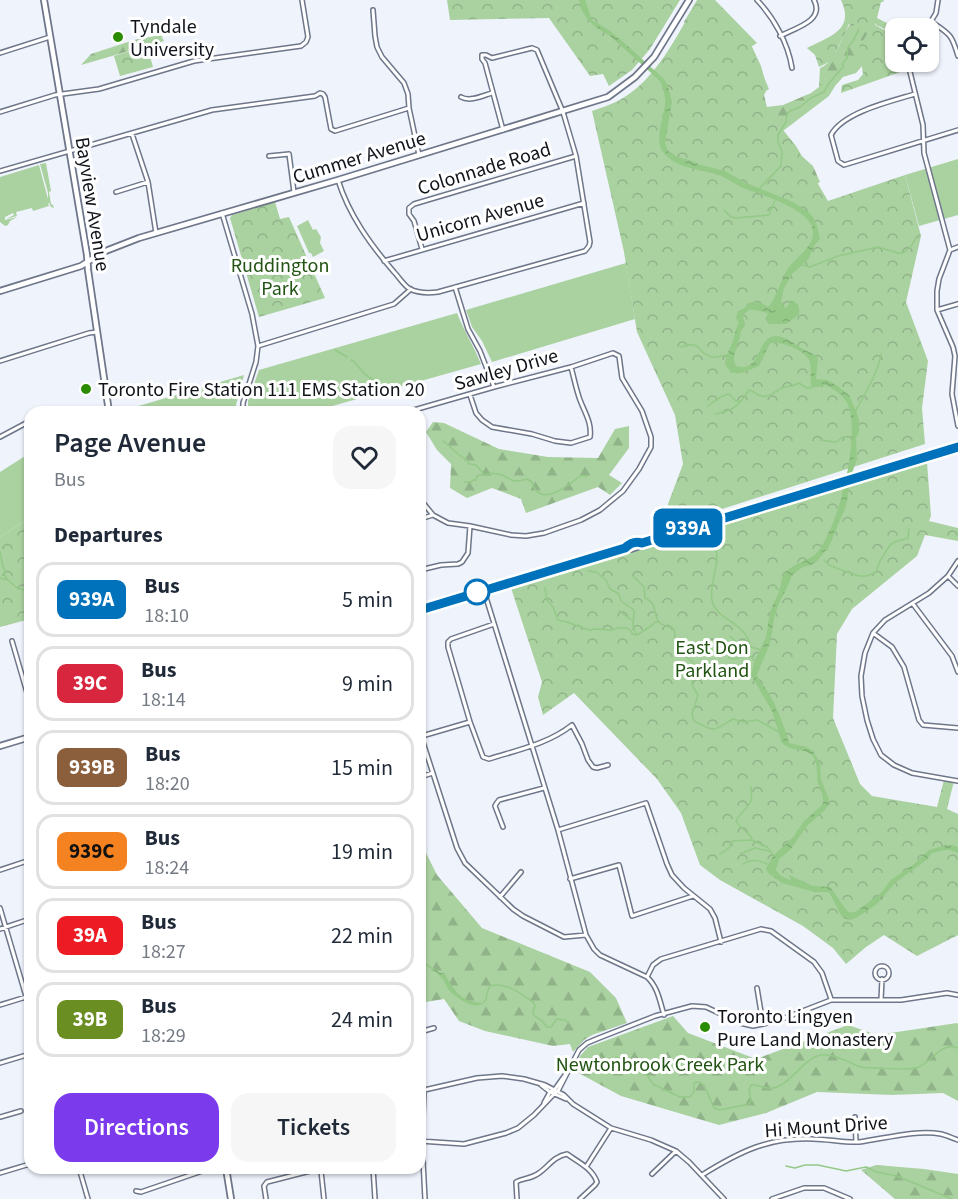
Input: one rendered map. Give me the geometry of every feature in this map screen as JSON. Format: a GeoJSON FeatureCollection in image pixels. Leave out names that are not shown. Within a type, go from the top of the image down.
{"type":"FeatureCollection","features":[{"type":"Feature","properties":{"kind":"main road","name":"Bayview Avenue"},"geometry":{"type":"LineString","coordinates":[[44,0],[88,261],[108,406]]}},
{"type":"Feature","properties":{"kind":"main road","name":"Cummer Avenue"},"geometry":{"type":"LineString","coordinates":[[0,291],[75,268],[109,250],[156,232],[184,226],[608,97],[635,77],[658,51],[689,0]]}},
{"type":"Feature","properties":{"kind":"main road"},"geometry":{"type":"LineString","coordinates":[[426,608],[625,548],[631,549],[642,543],[958,447]]}},
{"type":"Feature","properties":{"kind":"main road"},"geometry":{"type":"LineString","coordinates":[[0,746],[24,739]]}},
{"type":"Feature","properties":{"kind":"main road"},"geometry":{"type":"LineString","coordinates":[[227,1174],[231,1199]]}},
{"type":"Feature","properties":{"kind":"street"},"geometry":{"type":"LineString","coordinates":[[0,112],[55,96],[99,89],[194,61],[301,46],[308,37],[302,0]]}},
{"type":"Feature","properties":{"kind":"street"},"geometry":{"type":"LineString","coordinates":[[757,0],[768,12],[790,56],[792,68]]}},
{"type":"Feature","properties":{"kind":"street"},"geometry":{"type":"LineString","coordinates":[[780,36],[815,17],[818,11],[814,0]]}},
{"type":"Feature","properties":{"kind":"street"},"geometry":{"type":"LineString","coordinates":[[934,18],[938,0]]}},
{"type":"Feature","properties":{"kind":"street"},"geometry":{"type":"LineString","coordinates":[[373,10],[377,47],[382,57],[404,83],[408,94],[419,155]]}},
{"type":"Feature","properties":{"kind":"street"},"geometry":{"type":"LineString","coordinates":[[939,27],[953,40],[958,56]]}},
{"type":"Feature","properties":{"kind":"street"},"geometry":{"type":"LineString","coordinates":[[0,53],[50,37]]}},
{"type":"Feature","properties":{"kind":"street"},"geometry":{"type":"LineString","coordinates":[[338,180],[354,219],[384,261],[411,289],[426,293],[438,292],[585,251],[590,242],[576,156],[562,112],[537,50],[532,48],[492,58],[482,55],[503,130]]}},
{"type":"Feature","properties":{"kind":"street"},"geometry":{"type":"LineString","coordinates":[[910,72],[923,125],[924,153],[950,250],[937,291],[938,310],[957,356],[952,394],[957,407],[958,426]]}},
{"type":"Feature","properties":{"kind":"street"},"geometry":{"type":"LineString","coordinates":[[0,171],[212,110],[315,96],[320,93],[325,97],[331,129],[335,131],[409,108]]}},
{"type":"Feature","properties":{"kind":"street"},"geometry":{"type":"LineString","coordinates":[[461,97],[469,99],[492,93]]}},
{"type":"Feature","properties":{"kind":"street"},"geometry":{"type":"LineString","coordinates":[[915,94],[856,114],[834,128],[831,135],[838,161],[844,165],[958,130]]}},
{"type":"Feature","properties":{"kind":"street"},"geometry":{"type":"LineString","coordinates":[[132,134],[148,182],[156,232]]}},
{"type":"Feature","properties":{"kind":"street"},"geometry":{"type":"LineString","coordinates":[[269,156],[289,154],[294,192]]}},
{"type":"Feature","properties":{"kind":"street","name":"Colonnade Road"},"geometry":{"type":"LineString","coordinates":[[422,249],[414,221],[409,214],[409,208],[414,204],[576,156]]}},
{"type":"Feature","properties":{"kind":"street"},"geometry":{"type":"LineString","coordinates":[[116,192],[148,182]]}},
{"type":"Feature","properties":{"kind":"street","name":"Unicorn Avenue"},"geometry":{"type":"LineString","coordinates":[[384,261],[584,203]]}},
{"type":"Feature","properties":{"kind":"street"},"geometry":{"type":"LineString","coordinates":[[222,213],[252,314],[258,346],[256,362],[243,406]]}},
{"type":"Feature","properties":{"kind":"street"},"geometry":{"type":"LineString","coordinates":[[950,250],[958,247]]}},
{"type":"Feature","properties":{"kind":"street"},"geometry":{"type":"LineString","coordinates":[[455,287],[468,329],[480,351],[494,387]]}},
{"type":"Feature","properties":{"kind":"street"},"geometry":{"type":"LineString","coordinates":[[258,346],[394,304],[411,289]]}},
{"type":"Feature","properties":{"kind":"street"},"geometry":{"type":"LineString","coordinates":[[938,310],[958,304]]}},
{"type":"Feature","properties":{"kind":"street"},"geometry":{"type":"LineString","coordinates":[[0,361],[97,332]]}},
{"type":"Feature","properties":{"kind":"street","name":"Sawley Drive"},"geometry":{"type":"LineString","coordinates":[[426,407],[613,353],[618,356],[622,378],[642,411],[651,437],[651,447],[623,491],[600,510],[581,520],[544,533],[526,536],[470,526]]}},
{"type":"Feature","properties":{"kind":"street"},"geometry":{"type":"LineString","coordinates":[[470,394],[476,413],[492,428],[532,434],[555,441],[570,443],[582,440],[590,437],[591,430],[570,367]]}},
{"type":"Feature","properties":{"kind":"street"},"geometry":{"type":"LineString","coordinates":[[0,437],[24,424]]}},
{"type":"Feature","properties":{"kind":"street"},"geometry":{"type":"LineString","coordinates":[[426,507],[433,515],[448,524],[470,526],[468,552],[462,562],[426,569]]}},
{"type":"Feature","properties":{"kind":"street"},"geometry":{"type":"LineString","coordinates":[[426,517],[433,515]]}},
{"type":"Feature","properties":{"kind":"street"},"geometry":{"type":"LineString","coordinates":[[958,561],[948,576],[929,593],[885,621],[873,633],[865,653],[861,676],[862,696],[870,730],[881,754],[894,765],[912,773],[958,781]]}},
{"type":"Feature","properties":{"kind":"street"},"geometry":{"type":"LineString","coordinates":[[948,576],[958,586]]}},
{"type":"Feature","properties":{"kind":"street"},"geometry":{"type":"LineString","coordinates":[[484,590],[558,830],[586,935],[600,955],[647,977],[652,982],[664,1015]]}},
{"type":"Feature","properties":{"kind":"street"},"geometry":{"type":"LineString","coordinates":[[913,604],[952,656],[958,672]]}},
{"type":"Feature","properties":{"kind":"street"},"geometry":{"type":"LineString","coordinates":[[494,624],[448,642],[470,722],[483,757],[489,759],[531,746],[563,732],[572,725],[593,767],[609,765]]}},
{"type":"Feature","properties":{"kind":"street"},"geometry":{"type":"LineString","coordinates":[[873,633],[892,647],[904,667],[919,720],[923,725],[958,728]]}},
{"type":"Feature","properties":{"kind":"street"},"geometry":{"type":"LineString","coordinates":[[12,640],[24,682]]}},
{"type":"Feature","properties":{"kind":"street"},"geometry":{"type":"LineString","coordinates":[[426,733],[470,722]]}},
{"type":"Feature","properties":{"kind":"street"},"geometry":{"type":"LineString","coordinates":[[426,753],[457,848],[465,863],[523,916],[564,937],[586,935]]}},
{"type":"Feature","properties":{"kind":"street"},"geometry":{"type":"LineString","coordinates":[[426,775],[433,773]]}},
{"type":"Feature","properties":{"kind":"street"},"geometry":{"type":"LineString","coordinates":[[503,827],[495,804],[500,800],[544,788]]}},
{"type":"Feature","properties":{"kind":"street"},"geometry":{"type":"LineString","coordinates":[[558,830],[646,803],[669,870],[680,884],[712,913],[722,942]]}},
{"type":"Feature","properties":{"kind":"street"},"geometry":{"type":"LineString","coordinates":[[0,870],[24,862]]}},
{"type":"Feature","properties":{"kind":"street"},"geometry":{"type":"LineString","coordinates":[[570,879],[619,865],[632,916],[693,896]]}},
{"type":"Feature","properties":{"kind":"street"},"geometry":{"type":"LineString","coordinates":[[500,897],[521,872]]}},
{"type":"Feature","properties":{"kind":"street"},"geometry":{"type":"LineString","coordinates":[[0,908],[24,990]]}},
{"type":"Feature","properties":{"kind":"street"},"geometry":{"type":"LineString","coordinates":[[0,928],[24,921]]}},
{"type":"Feature","properties":{"kind":"street"},"geometry":{"type":"LineString","coordinates":[[647,977],[653,965],[661,959],[761,929],[771,931],[814,962],[822,974],[831,1000]]}},
{"type":"Feature","properties":{"kind":"street"},"geometry":{"type":"LineString","coordinates":[[880,1000],[882,980],[889,972],[885,966],[876,968],[875,972],[876,976],[882,980]]}},
{"type":"Feature","properties":{"kind":"street"},"geometry":{"type":"LineString","coordinates":[[757,988],[764,1024]]}},
{"type":"Feature","properties":{"kind":"street"},"geometry":{"type":"LineString","coordinates":[[426,1141],[464,1144],[518,1128],[534,1115],[554,1092],[579,1050],[587,1043],[655,1016],[692,1006],[701,1006],[740,1023],[753,1026],[782,1019],[831,1000],[901,1000],[947,993],[958,995]]}},
{"type":"Feature","properties":{"kind":"street"},"geometry":{"type":"LineString","coordinates":[[0,1005],[24,998]]}},
{"type":"Feature","properties":{"kind":"street"},"geometry":{"type":"LineString","coordinates":[[426,1030],[434,1028]]}},
{"type":"Feature","properties":{"kind":"street"},"geometry":{"type":"LineString","coordinates":[[0,1063],[24,1056]]}},
{"type":"Feature","properties":{"kind":"street"},"geometry":{"type":"LineString","coordinates":[[426,1090],[477,1078],[502,1076],[538,1083],[611,1128],[651,1140],[676,1151],[724,1199]]}},
{"type":"Feature","properties":{"kind":"street"},"geometry":{"type":"LineString","coordinates":[[0,1117],[21,1111]]}},
{"type":"Feature","properties":{"kind":"street"},"geometry":{"type":"LineString","coordinates":[[855,1117],[856,1142]]}},
{"type":"Feature","properties":{"kind":"street"},"geometry":{"type":"LineString","coordinates":[[586,1167],[611,1128]]}},
{"type":"Feature","properties":{"kind":"street","name":"Hi Mount Drive"},"geometry":{"type":"LineString","coordinates":[[702,1175],[752,1147],[778,1141],[812,1139],[856,1142],[927,1133],[941,1134],[958,1140]]}},
{"type":"Feature","properties":{"kind":"street"},"geometry":{"type":"LineString","coordinates":[[652,1174],[676,1151]]}},
{"type":"Feature","properties":{"kind":"street"},"geometry":{"type":"LineString","coordinates":[[517,1199],[516,1182],[538,1174],[563,1154],[567,1154],[586,1167],[595,1176],[597,1182],[580,1199]]}},
{"type":"Feature","properties":{"kind":"street"},"geometry":{"type":"LineString","coordinates":[[0,1173],[24,1166]]}},
{"type":"Feature","properties":{"kind":"street"},"geometry":{"type":"LineString","coordinates":[[81,1174],[88,1199]]}},
{"type":"Feature","properties":{"kind":"street"},"geometry":{"type":"LineString","coordinates":[[136,1191],[141,1192],[194,1174]]}},
{"type":"Feature","properties":{"kind":"street"},"geometry":{"type":"LineString","coordinates":[[266,1199],[264,1186],[267,1182],[298,1174]]}},
{"type":"Feature","properties":{"kind":"street"},"geometry":{"type":"LineString","coordinates":[[321,1174],[324,1199]]}},
{"type":"Feature","properties":{"kind":"street"},"geometry":{"type":"LineString","coordinates":[[373,1174],[375,1199]]}},
{"type":"Feature","properties":{"kind":"street"},"geometry":{"type":"LineString","coordinates":[[423,1174],[425,1199]]}},
{"type":"Feature","properties":{"kind":"street"},"geometry":{"type":"LineString","coordinates":[[772,1199],[804,1188],[824,1188],[850,1199]]}},
{"type":"Feature","properties":{"kind":"green space"},"geometry":{"type":"Polygon","coordinates":[[[447,0],[680,0],[650,49],[632,70],[609,86],[603,74],[590,76],[549,18],[450,20],[447,0]]]}},
{"type":"Feature","properties":{"kind":"green space"},"geometry":{"type":"Polygon","coordinates":[[[697,0],[711,0],[747,36],[768,87],[764,95],[767,107],[783,105],[819,87],[820,68],[833,58],[852,23],[867,20],[874,29],[862,66],[856,73],[843,77],[829,96],[779,134],[813,166],[820,182],[805,192],[684,22],[697,0]]]}},
{"type":"Feature","properties":{"kind":"green space"},"geometry":{"type":"Polygon","coordinates":[[[698,0],[715,0],[757,43],[751,47],[769,89],[761,94],[766,109],[796,146],[828,201],[905,175],[921,236],[906,302],[928,361],[922,408],[925,444],[672,525],[668,504],[683,464],[675,415],[637,332],[624,252],[592,111],[618,101],[644,81],[664,56],[698,0]]]}},
{"type":"Feature","properties":{"kind":"green space"},"geometry":{"type":"Polygon","coordinates":[[[841,0],[884,0],[881,2],[877,18],[885,22],[885,29],[876,23],[875,25],[885,30],[885,72],[900,72],[841,93],[842,85],[858,80],[863,74],[859,47],[869,31],[868,25],[849,24],[833,60],[819,67],[815,55],[807,48],[838,31],[845,18],[841,0]]]}},
{"type":"Feature","properties":{"kind":"green space"},"geometry":{"type":"Polygon","coordinates":[[[161,35],[164,41],[81,65],[91,54],[134,40],[161,35]]]}},
{"type":"Feature","properties":{"kind":"green space"},"geometry":{"type":"Polygon","coordinates":[[[147,46],[153,67],[120,76],[114,56],[147,46]]]}},
{"type":"Feature","properties":{"kind":"green space"},"geometry":{"type":"Polygon","coordinates":[[[958,159],[958,215],[919,226],[905,175],[958,159]]]}},
{"type":"Feature","properties":{"kind":"green space"},"geometry":{"type":"Polygon","coordinates":[[[46,163],[51,204],[54,208],[48,203],[49,206],[33,211],[32,208],[16,212],[17,216],[6,219],[14,215],[13,213],[5,217],[5,220],[17,217],[5,226],[0,222],[0,177],[39,165],[48,199],[40,164],[46,163]]]}},
{"type":"Feature","properties":{"kind":"green space","name":"Ruddington Park"},"geometry":{"type":"Polygon","coordinates":[[[275,202],[280,219],[289,217],[325,298],[259,317],[230,218],[232,215],[275,202]]]}},
{"type":"Feature","properties":{"kind":"green space"},"geometry":{"type":"Polygon","coordinates":[[[308,220],[313,230],[316,229],[321,237],[320,243],[324,251],[313,257],[297,226],[308,220]]]}},
{"type":"Feature","properties":{"kind":"green space"},"geometry":{"type":"Polygon","coordinates":[[[626,263],[635,319],[492,362],[472,327],[466,310],[626,263]]]}},
{"type":"Feature","properties":{"kind":"green space"},"geometry":{"type":"Polygon","coordinates":[[[457,313],[481,364],[332,406],[248,406],[259,370],[457,313]]]}},
{"type":"Feature","properties":{"kind":"green space"},"geometry":{"type":"Polygon","coordinates":[[[244,375],[236,406],[138,406],[244,375]]]}},
{"type":"Feature","properties":{"kind":"green space"},"geometry":{"type":"Polygon","coordinates":[[[433,422],[444,423],[499,449],[548,457],[598,458],[615,429],[629,426],[629,448],[609,475],[622,483],[610,495],[598,487],[526,513],[521,499],[492,488],[467,498],[450,488],[451,464],[437,450],[426,432],[433,422]]]}},
{"type":"Feature","properties":{"kind":"green space"},"geometry":{"type":"Polygon","coordinates":[[[24,457],[24,521],[0,537],[0,472],[24,457]]]}},
{"type":"Feature","properties":{"kind":"green space","name":"East Don Parkland"},"geometry":{"type":"Polygon","coordinates":[[[927,462],[931,516],[929,521],[958,528],[958,541],[925,535],[917,556],[852,609],[837,634],[833,718],[860,784],[872,796],[937,807],[944,780],[954,781],[947,809],[958,814],[958,935],[917,956],[884,935],[846,964],[833,948],[803,926],[720,880],[700,865],[681,813],[657,779],[574,693],[543,715],[538,697],[542,682],[511,588],[927,462]]]}},
{"type":"Feature","properties":{"kind":"green space"},"geometry":{"type":"Polygon","coordinates":[[[24,521],[24,621],[0,627],[0,537],[24,521]]]}},
{"type":"Feature","properties":{"kind":"green space","name":"Newtonbrook Creek Park"},"geometry":{"type":"Polygon","coordinates":[[[426,853],[437,875],[482,928],[590,972],[616,998],[627,1023],[592,1035],[573,1052],[570,1044],[553,1046],[485,1031],[459,1021],[444,999],[426,1002],[426,853]]]}},
{"type":"Feature","properties":{"kind":"green space","name":"Newtonbrook Creek Park"},"geometry":{"type":"Polygon","coordinates":[[[673,1016],[688,1033],[756,1059],[848,1025],[877,1035],[957,1023],[958,1101],[943,1093],[892,1095],[817,1092],[766,1113],[719,1125],[621,1096],[573,1070],[588,1047],[673,1016]]]}},
{"type":"Feature","properties":{"kind":"green space"},"geometry":{"type":"Polygon","coordinates":[[[876,1165],[958,1174],[958,1199],[895,1199],[861,1170],[876,1165]]]}},
{"type":"Feature","properties":{"kind":"water"},"geometry":{"type":"Polygon","coordinates":[[[579,0],[585,0],[592,20],[610,31],[664,79],[672,102],[665,143],[668,151],[677,157],[725,171],[744,182],[795,203],[813,217],[817,226],[820,239],[808,260],[792,274],[784,288],[781,301],[785,308],[791,301],[796,303],[799,315],[786,324],[769,324],[765,319],[768,313],[750,309],[743,315],[745,326],[741,331],[734,356],[736,366],[746,367],[753,362],[767,340],[773,336],[783,338],[818,358],[816,379],[827,380],[849,395],[859,420],[859,432],[856,438],[857,459],[846,506],[828,549],[817,561],[792,575],[779,603],[770,643],[757,675],[783,723],[789,743],[813,751],[820,763],[821,780],[829,799],[825,810],[807,826],[790,850],[779,859],[776,870],[781,876],[790,880],[789,875],[813,886],[830,887],[847,911],[855,912],[881,893],[891,880],[929,850],[946,845],[958,847],[958,853],[944,850],[932,853],[925,861],[895,883],[877,904],[850,920],[841,915],[829,892],[815,892],[782,883],[768,873],[766,868],[773,856],[794,836],[804,821],[821,806],[823,800],[812,755],[782,743],[772,711],[751,675],[766,637],[770,613],[783,576],[786,571],[811,558],[819,550],[834,520],[841,499],[850,454],[851,414],[846,401],[837,392],[825,385],[812,387],[810,362],[804,354],[793,347],[770,343],[759,366],[742,373],[731,373],[725,364],[739,323],[736,318],[738,311],[753,302],[768,307],[771,304],[789,267],[810,244],[813,235],[812,226],[806,218],[785,204],[741,187],[721,176],[682,165],[669,158],[663,152],[659,142],[665,101],[660,81],[609,35],[589,21],[579,0]]]}},
{"type":"Feature","properties":{"kind":"water"},"geometry":{"type":"Polygon","coordinates":[[[426,963],[440,973],[444,973],[458,994],[468,1000],[482,1003],[487,992],[485,1002],[482,1004],[474,1005],[464,1001],[451,992],[441,977],[426,966],[426,963]]]}},
{"type":"Feature","properties":{"kind":"waterway"},"geometry":{"type":"LineString","coordinates":[[759,189],[781,166],[782,151],[778,135],[786,122],[787,114],[824,92],[843,67],[848,47],[859,29]]}},
{"type":"Feature","properties":{"kind":"waterway"},"geometry":{"type":"LineString","coordinates":[[724,210],[731,217],[736,218],[769,215],[775,200]]}},
{"type":"Feature","properties":{"kind":"waterway"},"geometry":{"type":"LineString","coordinates":[[802,265],[810,267],[838,256],[878,247],[903,253],[912,245],[917,236]]}},
{"type":"Feature","properties":{"kind":"waterway"},"geometry":{"type":"LineString","coordinates":[[681,347],[693,345],[712,357],[728,356]]}},
{"type":"Feature","properties":{"kind":"waterway"},"geometry":{"type":"LineString","coordinates":[[335,350],[347,357]]}},
{"type":"Feature","properties":{"kind":"waterway"},"geometry":{"type":"LineString","coordinates":[[856,410],[874,376],[881,354]]}},
{"type":"Feature","properties":{"kind":"waterway"},"geometry":{"type":"LineString","coordinates":[[351,360],[369,377],[397,389]]}},
{"type":"Feature","properties":{"kind":"waterway"},"geometry":{"type":"LineString","coordinates":[[716,414],[736,406],[749,390],[765,396],[799,383],[807,388],[813,386]]}},
{"type":"Feature","properties":{"kind":"waterway"},"geometry":{"type":"LineString","coordinates":[[708,406],[729,394],[736,401],[740,401]]}},
{"type":"Feature","properties":{"kind":"waterway"},"geometry":{"type":"LineString","coordinates":[[820,440],[836,442],[843,437],[853,437]]}},
{"type":"Feature","properties":{"kind":"waterway"},"geometry":{"type":"LineString","coordinates":[[443,441],[469,464],[476,465],[483,473]]}},
{"type":"Feature","properties":{"kind":"waterway"},"geometry":{"type":"LineString","coordinates":[[464,482],[476,480],[480,475],[498,474],[513,481],[527,479],[532,482],[536,490],[547,495],[568,485],[580,476],[587,476]]}},
{"type":"Feature","properties":{"kind":"waterway"},"geometry":{"type":"LineString","coordinates":[[824,560],[839,569],[859,576],[867,576],[876,572],[890,545],[908,538],[909,529]]}},
{"type":"Feature","properties":{"kind":"waterway"},"geometry":{"type":"LineString","coordinates":[[709,533],[717,556],[712,593],[713,604],[716,610],[744,632],[750,646]]}},
{"type":"Feature","properties":{"kind":"waterway"},"geometry":{"type":"LineString","coordinates":[[0,552],[7,579]]}},
{"type":"Feature","properties":{"kind":"waterway"},"geometry":{"type":"LineString","coordinates":[[588,571],[596,572],[606,580],[610,589],[619,594],[621,601],[634,610],[633,626],[636,634]]}},
{"type":"Feature","properties":{"kind":"waterway"},"geometry":{"type":"LineString","coordinates":[[633,576],[644,587],[645,598],[652,603],[660,623],[674,629],[676,643],[680,646],[683,655],[694,664],[692,685],[698,695],[692,714],[694,721],[714,729],[733,719],[744,722],[757,720],[779,732]]}},
{"type":"Feature","properties":{"kind":"waterway"},"geometry":{"type":"LineString","coordinates":[[0,578],[8,580],[24,590]]}},
{"type":"Feature","properties":{"kind":"waterway"},"geometry":{"type":"LineString","coordinates":[[775,585],[780,590]]}},
{"type":"Feature","properties":{"kind":"waterway"},"geometry":{"type":"LineString","coordinates":[[545,588],[547,600],[553,607],[558,620],[589,630],[627,628],[632,634],[637,635]]}},
{"type":"Feature","properties":{"kind":"waterway"},"geometry":{"type":"LineString","coordinates":[[619,611],[633,621]]}},
{"type":"Feature","properties":{"kind":"waterway"},"geometry":{"type":"LineString","coordinates":[[637,635],[658,622]]}},
{"type":"Feature","properties":{"kind":"waterway"},"geometry":{"type":"LineString","coordinates":[[730,636],[736,642],[761,650]]}},
{"type":"Feature","properties":{"kind":"waterway"},"geometry":{"type":"LineString","coordinates":[[735,653],[729,654],[729,658],[749,655],[756,662]]}},
{"type":"Feature","properties":{"kind":"waterway"},"geometry":{"type":"LineString","coordinates":[[751,787],[750,803],[736,821],[752,839]]}},
{"type":"Feature","properties":{"kind":"waterway"},"geometry":{"type":"LineString","coordinates":[[720,854],[729,848],[732,841],[752,840],[767,847],[774,856]]}},
{"type":"Feature","properties":{"kind":"waterway"},"geometry":{"type":"LineString","coordinates":[[740,854],[755,848],[769,851]]}},
{"type":"Feature","properties":{"kind":"waterway"},"geometry":{"type":"LineString","coordinates":[[743,864],[750,861],[767,864]]}},
{"type":"Feature","properties":{"kind":"waterway"},"geometry":{"type":"LineString","coordinates":[[487,993],[490,986],[502,985],[519,992],[534,1003],[533,1014],[547,1027],[551,1027],[557,1019],[565,1020],[569,1024]]}},
{"type":"Feature","properties":{"kind":"waterway"},"geometry":{"type":"LineString","coordinates":[[616,1057],[647,1075],[653,1084],[680,1097],[690,1097],[694,1092],[695,1082],[699,1082],[704,1085],[714,1108],[720,1110],[749,1104],[751,1085],[765,1088],[780,1086],[809,1061],[821,1055],[836,1057],[861,1067],[912,1069],[921,1066],[947,1047],[958,1048]]}},
{"type":"Feature","properties":{"kind":"waterway"},"geometry":{"type":"LineString","coordinates":[[786,1166],[795,1168],[818,1165],[846,1171],[866,1167],[897,1176],[952,1199]]}},
{"type":"Feature","properties":{"kind":"bus line","name":"939A"},"geometry":{"type":"LineString","coordinates":[[426,608],[625,548],[628,545],[642,543],[958,447]]}},
{"type":"Feature","properties":{"kind":"place","name":"Tyndale University"},"geometry":{"type":"Point","coordinates":[118,37]}},
{"type":"Feature","properties":{"kind":"place","name":"Toronto Fire Station 111 EMS Station 20"},"geometry":{"type":"Point","coordinates":[86,389]}},
{"type":"Feature","properties":{"kind":"place","name":"Toronto Lingyen Pure Land Monastery"},"geometry":{"type":"Point","coordinates":[705,1027]}}]}
